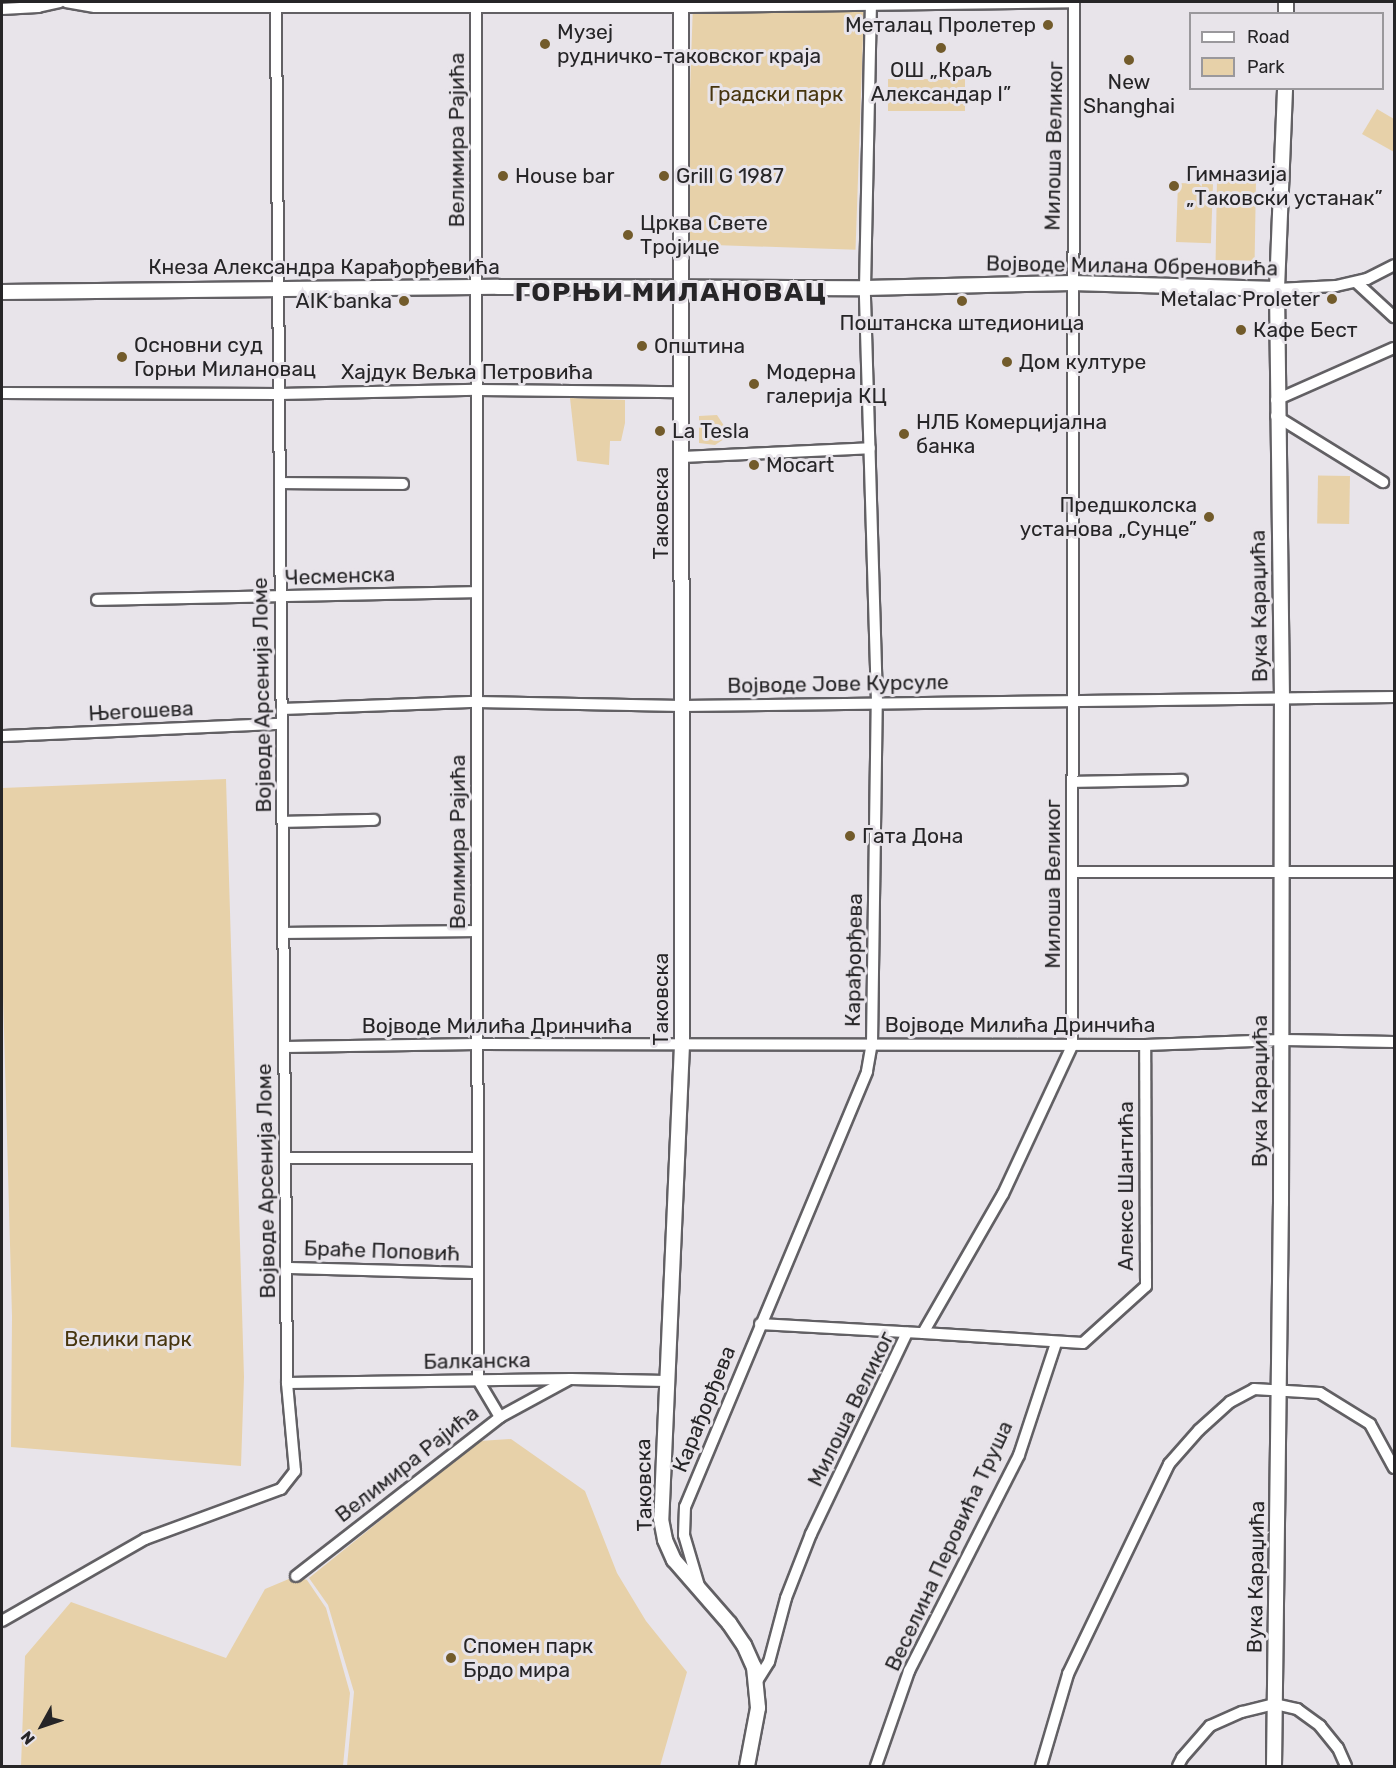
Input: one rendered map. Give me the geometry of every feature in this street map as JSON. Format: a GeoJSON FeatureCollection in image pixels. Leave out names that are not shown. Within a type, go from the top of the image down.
{"type":"FeatureCollection","features":[{"type":"Feature","properties":{"kind":"street"},"geometry":{"type":"LineString","coordinates":[[2,9],[38,7],[59,2]]}},
{"type":"Feature","properties":{"kind":"street"},"geometry":{"type":"LineString","coordinates":[[66,2],[95,7],[1074,2]]}},
{"type":"Feature","properties":{"kind":"street","name":"Милоша Великог"},"geometry":{"type":"LineString","coordinates":[[757,1681],[769,1662],[786,1598],[811,1534],[907,1333],[923,1333],[1003,1194],[1072,1046],[1074,2]]}},
{"type":"Feature","properties":{"kind":"street","name":"Карађорђева"},"geometry":{"type":"LineString","coordinates":[[701,1592],[687,1545],[683,1514],[867,1071],[872,1044],[877,702],[865,288],[871,3]]}},
{"type":"Feature","properties":{"kind":"street","name":"Велимира Рајића"},"geometry":{"type":"LineString","coordinates":[[296,1576],[500,1417],[478,1380],[476,4]]}},
{"type":"Feature","properties":{"kind":"street","name":"Таковска"},"geometry":{"type":"LineString","coordinates":[[681,4],[682,1045],[661,1504],[663,1531],[674,1560],[744,1645],[757,1681]]}},
{"type":"Feature","properties":{"kind":"street","name":"Војводе Арсенија Ломе"},"geometry":{"type":"LineString","coordinates":[[2,1621],[145,1539],[281,1489],[295,1471],[287,1383],[276,6]]}},
{"type":"Feature","properties":{"kind":"street","name":"Вука Караџића"},"geometry":{"type":"LineString","coordinates":[[1274,1767],[1280,1389],[1282,699],[1276,400],[1277,289],[1285,90]]}},
{"type":"Feature","properties":{"kind":"street","name":"Војводе Милана Обреновића"},"geometry":{"type":"LineString","coordinates":[[683,287],[865,288],[1072,284],[1322,288],[1367,279],[1395,265]]}},
{"type":"Feature","properties":{"kind":"street"},"geometry":{"type":"LineString","coordinates":[[1356,282],[1395,317]]}},
{"type":"Feature","properties":{"kind":"street","name":"Кнеза Александра Карађорђевића"},"geometry":{"type":"LineString","coordinates":[[2,292],[278,288],[683,287]]}},
{"type":"Feature","properties":{"kind":"street"},"geometry":{"type":"LineString","coordinates":[[1276,400],[1395,348]]}},
{"type":"Feature","properties":{"kind":"street","name":"Хајдук Вељка Петровића"},"geometry":{"type":"LineString","coordinates":[[2,393],[279,394],[477,390],[681,392]]}},
{"type":"Feature","properties":{"kind":"street"},"geometry":{"type":"LineString","coordinates":[[1276,416],[1383,482]]}},
{"type":"Feature","properties":{"kind":"street"},"geometry":{"type":"LineString","coordinates":[[682,457],[870,448]]}},
{"type":"Feature","properties":{"kind":"street"},"geometry":{"type":"LineString","coordinates":[[280,483],[403,484]]}},
{"type":"Feature","properties":{"kind":"street","name":"Чесменска"},"geometry":{"type":"LineString","coordinates":[[97,600],[281,598],[477,592]]}},
{"type":"Feature","properties":{"kind":"street","name":"Војводе Јове Курсуле"},"geometry":{"type":"LineString","coordinates":[[282,709],[477,702],[682,706],[1395,697]]}},
{"type":"Feature","properties":{"kind":"street","name":"Његошева"},"geometry":{"type":"LineString","coordinates":[[2,736],[282,724]]}},
{"type":"Feature","properties":{"kind":"street"},"geometry":{"type":"LineString","coordinates":[[1073,782],[1182,780]]}},
{"type":"Feature","properties":{"kind":"street"},"geometry":{"type":"LineString","coordinates":[[283,822],[374,820]]}},
{"type":"Feature","properties":{"kind":"street"},"geometry":{"type":"LineString","coordinates":[[1072,872],[1281,870],[1395,872]]}},
{"type":"Feature","properties":{"kind":"street"},"geometry":{"type":"LineString","coordinates":[[284,933],[477,931]]}},
{"type":"Feature","properties":{"kind":"street","name":"Војводе Милића Дринчића"},"geometry":{"type":"LineString","coordinates":[[285,1047],[477,1044],[1072,1046],[1281,1040],[1395,1042]]}},
{"type":"Feature","properties":{"kind":"street","name":"Алексе Шантића"},"geometry":{"type":"LineString","coordinates":[[923,1333],[1083,1343],[1146,1286],[1145,1045]]}},
{"type":"Feature","properties":{"kind":"street"},"geometry":{"type":"LineString","coordinates":[[286,1158],[477,1158]]}},
{"type":"Feature","properties":{"kind":"street","name":"Браће Поповић"},"geometry":{"type":"LineString","coordinates":[[286,1268],[477,1273]]}},
{"type":"Feature","properties":{"kind":"street"},"geometry":{"type":"LineString","coordinates":[[760,1324],[907,1333]]}},
{"type":"Feature","properties":{"kind":"street","name":"Веселина Перовића Труша"},"geometry":{"type":"LineString","coordinates":[[876,1767],[909,1671],[1019,1455],[1056,1342]]}},
{"type":"Feature","properties":{"kind":"street"},"geometry":{"type":"LineString","coordinates":[[500,1417],[571,1378]]}},
{"type":"Feature","properties":{"kind":"street","name":"Балканска"},"geometry":{"type":"LineString","coordinates":[[287,1383],[571,1378],[666,1381]]}},
{"type":"Feature","properties":{"kind":"street"},"geometry":{"type":"LineString","coordinates":[[1041,1767],[1068,1674],[1169,1464],[1199,1430],[1230,1402],[1254,1389],[1320,1393],[1370,1424],[1395,1468]]}},
{"type":"Feature","properties":{"kind":"street"},"geometry":{"type":"LineString","coordinates":[[747,1767],[756,1722],[757,1681]]}},
{"type":"Feature","properties":{"kind":"street"},"geometry":{"type":"LineString","coordinates":[[1178,1767],[1182,1758],[1210,1726],[1242,1712],[1275,1704],[1297,1709],[1320,1726],[1338,1748],[1346,1767]]}},
{"type":"Feature","properties":{"kind":"green space","name":"Градски парк"},"geometry":{"type":"Polygon","coordinates":[[[693,2],[864,7],[856,250],[685,244],[693,2]]]}},
{"type":"Feature","properties":{"kind":"green space"},"geometry":{"type":"Polygon","coordinates":[[[888,79],[965,79],[965,111],[888,111],[888,79]]]}},
{"type":"Feature","properties":{"kind":"green space"},"geometry":{"type":"Polygon","coordinates":[[[1377,109],[1394,119],[1394,152],[1362,134],[1377,109]]]}},
{"type":"Feature","properties":{"kind":"green space"},"geometry":{"type":"Polygon","coordinates":[[[1217,180],[1256,181],[1255,261],[1216,260],[1217,180]]]}},
{"type":"Feature","properties":{"kind":"green space"},"geometry":{"type":"Polygon","coordinates":[[[1178,183],[1213,184],[1211,243],[1176,242],[1178,183]]]}},
{"type":"Feature","properties":{"kind":"green space"},"geometry":{"type":"Polygon","coordinates":[[[570,398],[625,400],[625,423],[621,441],[610,441],[609,465],[577,461],[570,398]]]}},
{"type":"Feature","properties":{"kind":"green space"},"geometry":{"type":"Polygon","coordinates":[[[717,415],[730,435],[715,445],[699,443],[699,416],[717,415]]]}},
{"type":"Feature","properties":{"kind":"green space"},"geometry":{"type":"Polygon","coordinates":[[[1318,475],[1350,476],[1349,524],[1317,523],[1318,475]]]}},
{"type":"Feature","properties":{"kind":"green space","name":"Велики парк"},"geometry":{"type":"Polygon","coordinates":[[[226,779],[244,1377],[241,1466],[11,1447],[12,1316],[2,959],[2,788],[226,779]]]}},
{"type":"Feature","properties":{"kind":"green space","name":"Спомен парк Брдо мира"},"geometry":{"type":"Polygon","coordinates":[[[511,1439],[585,1491],[617,1573],[646,1621],[687,1672],[660,1766],[347,1766],[354,1692],[328,1605],[309,1578],[479,1441],[511,1439]]]}},
{"type":"Feature","properties":{"kind":"green space"},"geometry":{"type":"Polygon","coordinates":[[[296,1576],[307,1580],[326,1608],[350,1693],[343,1766],[21,1766],[25,1656],[71,1602],[226,1658],[265,1589],[296,1576]]]}},
{"type":"Feature","properties":{"kind":"place","name":"Металац Пролетер"},"geometry":{"type":"Point","coordinates":[1048,25]}},
{"type":"Feature","properties":{"kind":"place","name":"Музеј рудничко-таковског краја"},"geometry":{"type":"Point","coordinates":[545,44]}},
{"type":"Feature","properties":{"kind":"place","name":"ОШ „Краљ Александар I”"},"geometry":{"type":"Point","coordinates":[941,48]}},
{"type":"Feature","properties":{"kind":"place","name":"New Shanghai"},"geometry":{"type":"Point","coordinates":[1129,60]}},
{"type":"Feature","properties":{"kind":"place","name":"House bar"},"geometry":{"type":"Point","coordinates":[503,176]}},
{"type":"Feature","properties":{"kind":"place","name":"Grill G 1987"},"geometry":{"type":"Point","coordinates":[664,176]}},
{"type":"Feature","properties":{"kind":"place","name":"Гимназија „Таковски устанак”"},"geometry":{"type":"Point","coordinates":[1174,186]}},
{"type":"Feature","properties":{"kind":"place","name":"Црква Свете Тројице"},"geometry":{"type":"Point","coordinates":[628,235]}},
{"type":"Feature","properties":{"kind":"place","name":"Metalac Proleter"},"geometry":{"type":"Point","coordinates":[1332,299]}},
{"type":"Feature","properties":{"kind":"place","name":"AIK banka"},"geometry":{"type":"Point","coordinates":[404,301]}},
{"type":"Feature","properties":{"kind":"place","name":"Поштанска штедионица"},"geometry":{"type":"Point","coordinates":[962,301]}},
{"type":"Feature","properties":{"kind":"place","name":"Кафе Бест"},"geometry":{"type":"Point","coordinates":[1241,330]}},
{"type":"Feature","properties":{"kind":"place","name":"Општина"},"geometry":{"type":"Point","coordinates":[642,346]}},
{"type":"Feature","properties":{"kind":"place","name":"Основни суд Горњи Милановац"},"geometry":{"type":"Point","coordinates":[122,357]}},
{"type":"Feature","properties":{"kind":"place","name":"Дом културе"},"geometry":{"type":"Point","coordinates":[1007,362]}},
{"type":"Feature","properties":{"kind":"place","name":"Модерна галерија КЦ"},"geometry":{"type":"Point","coordinates":[754,384]}},
{"type":"Feature","properties":{"kind":"place","name":"La Tesla"},"geometry":{"type":"Point","coordinates":[660,431]}},
{"type":"Feature","properties":{"kind":"place","name":"НЛБ Комерцијална банка"},"geometry":{"type":"Point","coordinates":[904,434]}},
{"type":"Feature","properties":{"kind":"place","name":"Mocart"},"geometry":{"type":"Point","coordinates":[754,465]}},
{"type":"Feature","properties":{"kind":"place","name":"Предшколска установа „Сунце”"},"geometry":{"type":"Point","coordinates":[1209,517]}},
{"type":"Feature","properties":{"kind":"place","name":"Гата Дона"},"geometry":{"type":"Point","coordinates":[850,836]}},
{"type":"Feature","properties":{"kind":"place","name":"Спомен парк Брдо мира"},"geometry":{"type":"Point","coordinates":[451,1658]}},
{"type":"Feature","properties":{"kind":"district","name":"ГОРЊИ МИЛАНОВАЦ"},"geometry":{"type":"Point","coordinates":[671,293]}}]}
